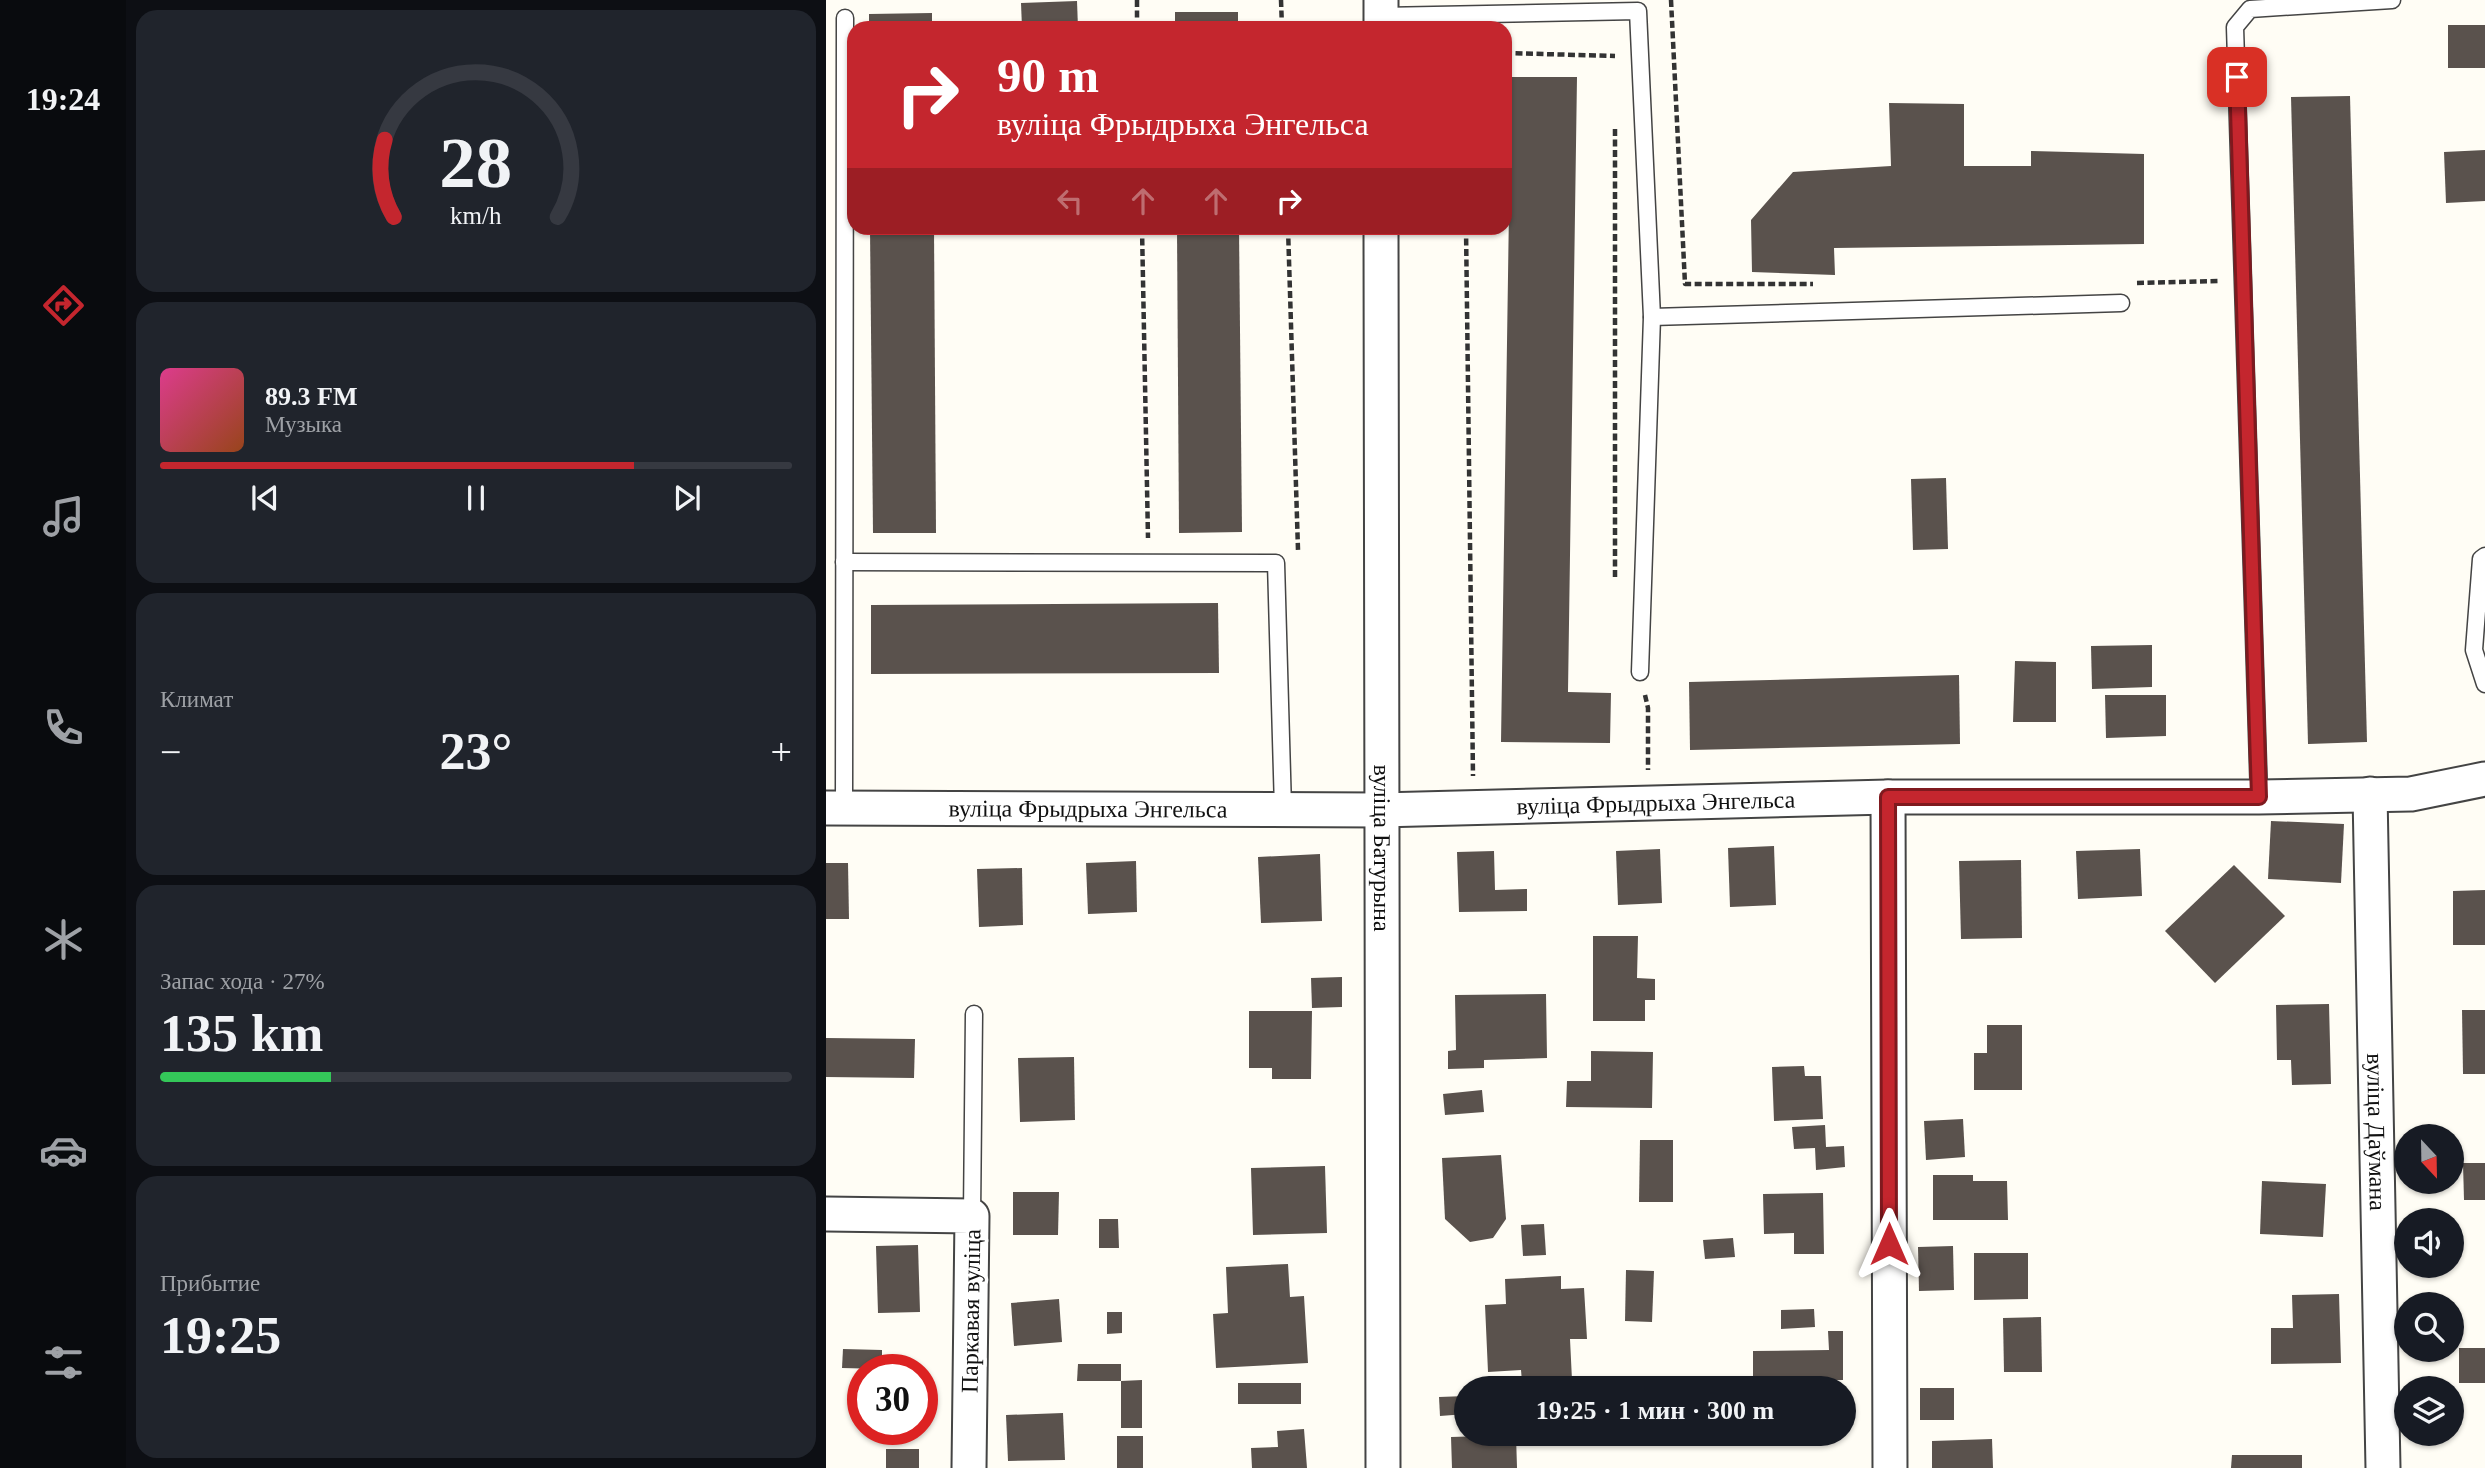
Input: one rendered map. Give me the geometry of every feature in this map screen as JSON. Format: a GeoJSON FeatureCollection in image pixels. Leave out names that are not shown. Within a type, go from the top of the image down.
{"type":"FeatureCollection","features":[{"type":"Feature","properties":{"kind":"street","name":"вуліца Батурына"},"geometry":{"type":"LineString","coordinates":[[1381,235],[1383,1468]]}},
{"type":"Feature","properties":{"kind":"street","name":"вуліца Фрыдрыха Энгельса"},"geometry":{"type":"LineString","coordinates":[[835,808],[1380,810],[1888,797],[2259,797],[2411,794],[2485,779]]}},
{"type":"Feature","properties":{"kind":"street","name":"вуліца Даўмана"},"geometry":{"type":"LineString","coordinates":[[2370,794],[2383,1468]]}},
{"type":"Feature","properties":{"kind":"street"},"geometry":{"type":"LineString","coordinates":[[1888,797],[1890,1468]]}},
{"type":"Feature","properties":{"kind":"street","name":"Паркавая вуліца"},"geometry":{"type":"LineString","coordinates":[[826,1214],[972,1216],[969,1468]]}},
{"type":"Feature","properties":{"kind":"lane"},"geometry":{"type":"LineString","coordinates":[[2259,797],[2235,27],[2250,9],[2392,0]]}},
{"type":"Feature","properties":{"kind":"lane"},"geometry":{"type":"LineString","coordinates":[[1381,15],[1638,11],[1651,317],[1640,672]]}},
{"type":"Feature","properties":{"kind":"lane"},"geometry":{"type":"LineString","coordinates":[[835,808],[844,562],[845,18]]}},
{"type":"Feature","properties":{"kind":"lane"},"geometry":{"type":"LineString","coordinates":[[1651,317],[2121,303]]}},
{"type":"Feature","properties":{"kind":"lane"},"geometry":{"type":"LineString","coordinates":[[2485,556],[2481,559],[2474,650],[2485,684]]}},
{"type":"Feature","properties":{"kind":"lane"},"geometry":{"type":"LineString","coordinates":[[844,562],[1276,563],[1283,809]]}},
{"type":"Feature","properties":{"kind":"lane"},"geometry":{"type":"LineString","coordinates":[[972,1216],[974,1014]]}},
{"type":"Feature","properties":{"kind":"path"},"geometry":{"type":"LineString","coordinates":[[1137,0],[1138,21]]}},
{"type":"Feature","properties":{"kind":"path"},"geometry":{"type":"LineString","coordinates":[[1281,0],[1282,21]]}},
{"type":"Feature","properties":{"kind":"path"},"geometry":{"type":"LineString","coordinates":[[1671,0],[1685,284]]}},
{"type":"Feature","properties":{"kind":"path"},"geometry":{"type":"LineString","coordinates":[[1512,53],[1615,56]]}},
{"type":"Feature","properties":{"kind":"path"},"geometry":{"type":"LineString","coordinates":[[1142,235],[1149,563]]}},
{"type":"Feature","properties":{"kind":"path"},"geometry":{"type":"LineString","coordinates":[[1288,235],[1298,560]]}},
{"type":"Feature","properties":{"kind":"path"},"geometry":{"type":"LineString","coordinates":[[1466,235],[1473,779]]}},
{"type":"Feature","properties":{"kind":"building"},"geometry":{"type":"Polygon","coordinates":[[[1077,1],[1078,21],[1022,21],[1021,3],[1077,1]]]}},
{"type":"Feature","properties":{"kind":"building"},"geometry":{"type":"Polygon","coordinates":[[[1175,12],[1238,12],[1238,21],[1175,21],[1175,12]]]}},
{"type":"Feature","properties":{"kind":"building"},"geometry":{"type":"Polygon","coordinates":[[[932,13],[932,21],[869,21],[869,14],[932,13]]]}},
{"type":"Feature","properties":{"kind":"building"},"geometry":{"type":"Polygon","coordinates":[[[2448,25],[2485,25],[2485,68],[2448,68],[2448,25]]]}},
{"type":"Feature","properties":{"kind":"building"},"geometry":{"type":"Polygon","coordinates":[[[1512,77],[1577,77],[1568,692],[1611,693],[1610,743],[1501,742],[1509,235],[1512,235],[1512,77]]]}},
{"type":"Feature","properties":{"kind":"building"},"geometry":{"type":"Polygon","coordinates":[[[2350,96],[2367,742],[2308,744],[2291,97],[2350,96]]]}},
{"type":"Feature","properties":{"kind":"building"},"geometry":{"type":"Polygon","coordinates":[[[1889,103],[1964,104],[1964,166],[2031,166],[2031,151],[2144,154],[2144,244],[1834,248],[1835,275],[1752,272],[1751,220],[1793,172],[1891,166],[1889,103]]]}},
{"type":"Feature","properties":{"kind":"building"},"geometry":{"type":"Polygon","coordinates":[[[2485,150],[2485,201],[2446,203],[2444,152],[2485,150]]]}},
{"type":"Feature","properties":{"kind":"building"},"geometry":{"type":"Polygon","coordinates":[[[870,235],[934,235],[936,533],[873,533],[870,235]]]}},
{"type":"Feature","properties":{"kind":"building"},"geometry":{"type":"Polygon","coordinates":[[[1177,235],[1239,235],[1242,532],[1179,533],[1177,235]]]}},
{"type":"Feature","properties":{"kind":"building"},"geometry":{"type":"Polygon","coordinates":[[[1946,478],[1948,549],[1913,550],[1911,479],[1946,478]]]}},
{"type":"Feature","properties":{"kind":"building"},"geometry":{"type":"Polygon","coordinates":[[[1218,603],[1219,673],[871,674],[871,605],[1218,603]]]}},
{"type":"Feature","properties":{"kind":"building"},"geometry":{"type":"Polygon","coordinates":[[[2152,645],[2152,687],[2092,689],[2091,646],[2152,645]]]}},
{"type":"Feature","properties":{"kind":"building"},"geometry":{"type":"Polygon","coordinates":[[[2015,661],[2056,662],[2056,722],[2013,722],[2015,661]]]}},
{"type":"Feature","properties":{"kind":"building"},"geometry":{"type":"Polygon","coordinates":[[[1959,675],[1960,744],[1690,750],[1689,682],[1959,675]]]}},
{"type":"Feature","properties":{"kind":"building"},"geometry":{"type":"Polygon","coordinates":[[[2105,695],[2166,695],[2166,736],[2106,738],[2105,695]]]}},
{"type":"Feature","properties":{"kind":"building"},"geometry":{"type":"Polygon","coordinates":[[[2271,821],[2344,824],[2341,883],[2268,879],[2271,821]]]}},
{"type":"Feature","properties":{"kind":"building"},"geometry":{"type":"Polygon","coordinates":[[[1774,846],[1776,905],[1730,907],[1728,848],[1774,846]]]}},
{"type":"Feature","properties":{"kind":"building"},"geometry":{"type":"Polygon","coordinates":[[[1660,849],[1662,903],[1618,905],[1616,851],[1660,849]]]}},
{"type":"Feature","properties":{"kind":"building"},"geometry":{"type":"Polygon","coordinates":[[[2140,849],[2142,896],[2078,899],[2076,851],[2140,849]]]}},
{"type":"Feature","properties":{"kind":"building"},"geometry":{"type":"Polygon","coordinates":[[[1494,851],[1495,890],[1527,889],[1527,911],[1459,912],[1457,852],[1494,851]]]}},
{"type":"Feature","properties":{"kind":"building"},"geometry":{"type":"Polygon","coordinates":[[[1320,854],[1322,921],[1261,923],[1258,857],[1320,854]]]}},
{"type":"Feature","properties":{"kind":"building"},"geometry":{"type":"Polygon","coordinates":[[[2021,860],[2022,938],[1961,939],[1959,861],[2021,860]]]}},
{"type":"Feature","properties":{"kind":"building"},"geometry":{"type":"Polygon","coordinates":[[[1136,861],[1137,912],[1088,914],[1086,863],[1136,861]]]}},
{"type":"Feature","properties":{"kind":"building"},"geometry":{"type":"Polygon","coordinates":[[[826,863],[848,863],[849,919],[826,919],[826,863]]]}},
{"type":"Feature","properties":{"kind":"building"},"geometry":{"type":"Polygon","coordinates":[[[2234,865],[2285,916],[2215,983],[2165,931],[2234,865]]]}},
{"type":"Feature","properties":{"kind":"building"},"geometry":{"type":"Polygon","coordinates":[[[1022,868],[1023,925],[979,927],[977,869],[1022,868]]]}},
{"type":"Feature","properties":{"kind":"building"},"geometry":{"type":"Polygon","coordinates":[[[2485,890],[2485,945],[2453,945],[2453,891],[2485,890]]]}},
{"type":"Feature","properties":{"kind":"building"},"geometry":{"type":"Polygon","coordinates":[[[1593,936],[1638,936],[1637,978],[1655,979],[1655,1000],[1645,1000],[1645,1021],[1593,1021],[1593,936]]]}},
{"type":"Feature","properties":{"kind":"building"},"geometry":{"type":"Polygon","coordinates":[[[1342,977],[1342,1007],[1312,1008],[1311,978],[1342,977]]]}},
{"type":"Feature","properties":{"kind":"building"},"geometry":{"type":"Polygon","coordinates":[[[1546,994],[1547,1058],[1484,1060],[1484,1068],[1448,1069],[1448,1051],[1456,1050],[1455,995],[1546,994]]]}},
{"type":"Feature","properties":{"kind":"building"},"geometry":{"type":"Polygon","coordinates":[[[2329,1004],[2331,1084],[2292,1085],[2291,1060],[2277,1060],[2276,1005],[2329,1004]]]}},
{"type":"Feature","properties":{"kind":"building"},"geometry":{"type":"Polygon","coordinates":[[[2462,1010],[2485,1010],[2485,1074],[2463,1074],[2462,1010]]]}},
{"type":"Feature","properties":{"kind":"building"},"geometry":{"type":"Polygon","coordinates":[[[1249,1011],[1312,1011],[1311,1079],[1272,1079],[1272,1068],[1249,1068],[1249,1011]]]}},
{"type":"Feature","properties":{"kind":"building"},"geometry":{"type":"Polygon","coordinates":[[[1987,1025],[2022,1025],[2022,1090],[1974,1090],[1974,1053],[1987,1053],[1987,1025]]]}},
{"type":"Feature","properties":{"kind":"building"},"geometry":{"type":"Polygon","coordinates":[[[826,1038],[915,1039],[914,1078],[826,1077],[826,1038]]]}},
{"type":"Feature","properties":{"kind":"building"},"geometry":{"type":"Polygon","coordinates":[[[1591,1051],[1653,1052],[1652,1108],[1566,1107],[1567,1081],[1591,1081],[1591,1051]]]}},
{"type":"Feature","properties":{"kind":"building"},"geometry":{"type":"Polygon","coordinates":[[[1074,1057],[1075,1120],[1020,1122],[1018,1058],[1074,1057]]]}},
{"type":"Feature","properties":{"kind":"building"},"geometry":{"type":"Polygon","coordinates":[[[1804,1066],[1805,1076],[1821,1076],[1823,1119],[1774,1121],[1772,1067],[1804,1066]]]}},
{"type":"Feature","properties":{"kind":"building"},"geometry":{"type":"Polygon","coordinates":[[[1482,1090],[1484,1112],[1445,1115],[1443,1094],[1482,1090]]]}},
{"type":"Feature","properties":{"kind":"building"},"geometry":{"type":"Polygon","coordinates":[[[1963,1119],[1965,1157],[1926,1160],[1924,1121],[1963,1119]]]}},
{"type":"Feature","properties":{"kind":"building"},"geometry":{"type":"Polygon","coordinates":[[[1825,1125],[1826,1147],[1844,1146],[1845,1167],[1816,1170],[1815,1148],[1794,1149],[1792,1127],[1825,1125]]]}},
{"type":"Feature","properties":{"kind":"building"},"geometry":{"type":"Polygon","coordinates":[[[1640,1140],[1673,1140],[1673,1202],[1639,1202],[1640,1140]]]}},
{"type":"Feature","properties":{"kind":"building"},"geometry":{"type":"Polygon","coordinates":[[[1501,1155],[1506,1219],[1493,1238],[1470,1242],[1445,1219],[1442,1158],[1501,1155]]]}},
{"type":"Feature","properties":{"kind":"building"},"geometry":{"type":"Polygon","coordinates":[[[2464,1163],[2485,1163],[2485,1200],[2464,1200],[2464,1163]]]}},
{"type":"Feature","properties":{"kind":"building"},"geometry":{"type":"Polygon","coordinates":[[[1325,1166],[1327,1233],[1253,1235],[1251,1168],[1325,1166]]]}},
{"type":"Feature","properties":{"kind":"building"},"geometry":{"type":"Polygon","coordinates":[[[1933,1175],[1973,1175],[1973,1181],[2007,1181],[2008,1220],[1933,1220],[1933,1175]]]}},
{"type":"Feature","properties":{"kind":"building"},"geometry":{"type":"Polygon","coordinates":[[[2262,1181],[2326,1184],[2323,1237],[2260,1234],[2262,1181]]]}},
{"type":"Feature","properties":{"kind":"building"},"geometry":{"type":"Polygon","coordinates":[[[1013,1192],[1059,1192],[1058,1235],[1013,1235],[1013,1192]]]}},
{"type":"Feature","properties":{"kind":"building"},"geometry":{"type":"Polygon","coordinates":[[[1823,1193],[1824,1254],[1794,1254],[1794,1233],[1764,1234],[1763,1194],[1823,1193]]]}},
{"type":"Feature","properties":{"kind":"building"},"geometry":{"type":"Polygon","coordinates":[[[1099,1219],[1118,1219],[1119,1248],[1099,1248],[1099,1219]]]}},
{"type":"Feature","properties":{"kind":"building"},"geometry":{"type":"Polygon","coordinates":[[[1544,1224],[1546,1255],[1523,1256],[1521,1225],[1544,1224]]]}},
{"type":"Feature","properties":{"kind":"building"},"geometry":{"type":"Polygon","coordinates":[[[1733,1238],[1735,1257],[1705,1259],[1703,1240],[1733,1238]]]}},
{"type":"Feature","properties":{"kind":"building"},"geometry":{"type":"Polygon","coordinates":[[[918,1245],[920,1312],[878,1313],[876,1246],[918,1245]]]}},
{"type":"Feature","properties":{"kind":"building"},"geometry":{"type":"Polygon","coordinates":[[[1953,1246],[1954,1290],[1919,1291],[1918,1247],[1953,1246]]]}},
{"type":"Feature","properties":{"kind":"building"},"geometry":{"type":"Polygon","coordinates":[[[1974,1253],[2028,1253],[2028,1299],[1974,1300],[1974,1253]]]}},
{"type":"Feature","properties":{"kind":"building"},"geometry":{"type":"Polygon","coordinates":[[[1288,1264],[1290,1297],[1304,1296],[1308,1363],[1216,1368],[1213,1314],[1228,1313],[1226,1267],[1288,1264]]]}},
{"type":"Feature","properties":{"kind":"building"},"geometry":{"type":"Polygon","coordinates":[[[1626,1270],[1654,1271],[1652,1322],[1625,1321],[1626,1270]]]}},
{"type":"Feature","properties":{"kind":"building"},"geometry":{"type":"Polygon","coordinates":[[[1561,1276],[1561,1289],[1584,1288],[1587,1339],[1570,1339],[1572,1376],[1522,1376],[1521,1370],[1488,1372],[1485,1305],[1506,1304],[1505,1279],[1561,1276]]]}},
{"type":"Feature","properties":{"kind":"building"},"geometry":{"type":"Polygon","coordinates":[[[2339,1294],[2341,1363],[2271,1364],[2271,1328],[2293,1328],[2292,1295],[2339,1294]]]}},
{"type":"Feature","properties":{"kind":"building"},"geometry":{"type":"Polygon","coordinates":[[[1059,1299],[1062,1342],[1014,1346],[1011,1303],[1059,1299]]]}},
{"type":"Feature","properties":{"kind":"building"},"geometry":{"type":"Polygon","coordinates":[[[1814,1309],[1815,1327],[1781,1329],[1781,1310],[1814,1309]]]}},
{"type":"Feature","properties":{"kind":"building"},"geometry":{"type":"Polygon","coordinates":[[[1107,1312],[1122,1312],[1122,1333],[1107,1334],[1107,1312]]]}},
{"type":"Feature","properties":{"kind":"building"},"geometry":{"type":"Polygon","coordinates":[[[2041,1317],[2042,1372],[2004,1372],[2003,1318],[2041,1317]]]}},
{"type":"Feature","properties":{"kind":"building"},"geometry":{"type":"Polygon","coordinates":[[[1828,1331],[1843,1331],[1843,1376],[1753,1376],[1753,1351],[1829,1350],[1828,1331]]]}},
{"type":"Feature","properties":{"kind":"building"},"geometry":{"type":"Polygon","coordinates":[[[2464,1348],[2485,1348],[2485,1383],[2464,1383],[2464,1376],[2459,1376],[2459,1362],[2464,1362],[2464,1348]]]}},
{"type":"Feature","properties":{"kind":"building"},"geometry":{"type":"Polygon","coordinates":[[[843,1349],[882,1350],[882,1354],[847,1354],[847,1368],[842,1368],[843,1349]]]}},
{"type":"Feature","properties":{"kind":"building"},"geometry":{"type":"Polygon","coordinates":[[[1078,1364],[1121,1364],[1121,1381],[1077,1381],[1078,1364]]]}},
{"type":"Feature","properties":{"kind":"building"},"geometry":{"type":"Polygon","coordinates":[[[1142,1380],[1142,1428],[1121,1428],[1121,1381],[1142,1380]]]}},
{"type":"Feature","properties":{"kind":"building"},"geometry":{"type":"Polygon","coordinates":[[[1238,1383],[1301,1383],[1301,1404],[1238,1404],[1238,1383]]]}},
{"type":"Feature","properties":{"kind":"building"},"geometry":{"type":"Polygon","coordinates":[[[1920,1388],[1954,1388],[1954,1420],[1920,1420],[1920,1388]]]}},
{"type":"Feature","properties":{"kind":"building"},"geometry":{"type":"Polygon","coordinates":[[[1454,1396],[1454,1415],[1440,1416],[1439,1397],[1454,1396]]]}},
{"type":"Feature","properties":{"kind":"building"},"geometry":{"type":"Polygon","coordinates":[[[1063,1413],[1065,1460],[1008,1461],[1006,1415],[1063,1413]]]}},
{"type":"Feature","properties":{"kind":"building"},"geometry":{"type":"Polygon","coordinates":[[[1304,1429],[1307,1468],[1252,1468],[1251,1448],[1278,1447],[1277,1431],[1304,1429]]]}},
{"type":"Feature","properties":{"kind":"building"},"geometry":{"type":"Polygon","coordinates":[[[1117,1436],[1143,1436],[1143,1468],[1117,1468],[1117,1436]]]}},
{"type":"Feature","properties":{"kind":"building"},"geometry":{"type":"Polygon","coordinates":[[[1451,1437],[1454,1437],[1454,1446],[1516,1446],[1517,1468],[1452,1468],[1451,1437]]]}},
{"type":"Feature","properties":{"kind":"building"},"geometry":{"type":"Polygon","coordinates":[[[1992,1439],[1993,1468],[1932,1468],[1932,1441],[1992,1439]]]}},
{"type":"Feature","properties":{"kind":"building"},"geometry":{"type":"Polygon","coordinates":[[[886,1449],[919,1449],[919,1468],[886,1468],[886,1449]]]}},
{"type":"Feature","properties":{"kind":"building"},"geometry":{"type":"Polygon","coordinates":[[[2232,1455],[2302,1455],[2302,1468],[2231,1468],[2232,1455]]]}},
{"type":"Feature","properties":{"kind":"route"},"geometry":{"type":"LineString","coordinates":[[1889,1244],[1888,797],[2259,797],[2237,77]]}}]}
